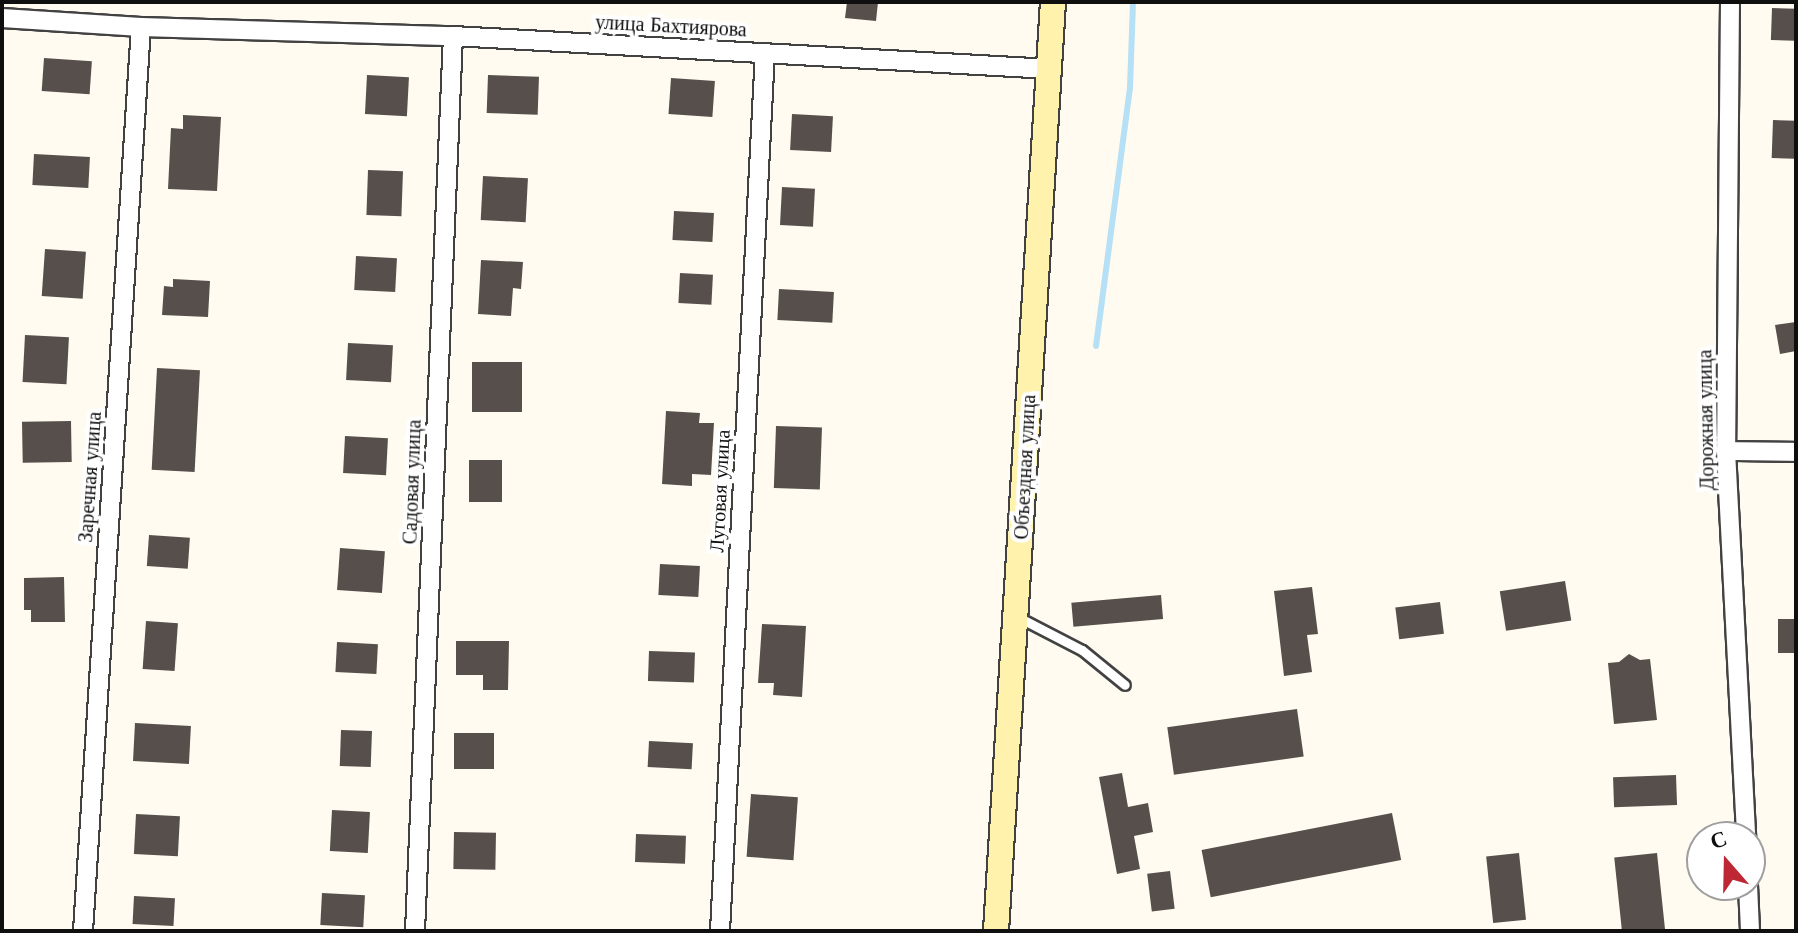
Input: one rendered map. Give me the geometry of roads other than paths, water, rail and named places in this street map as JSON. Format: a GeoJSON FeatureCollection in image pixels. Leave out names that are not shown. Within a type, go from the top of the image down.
{"type":"FeatureCollection","features":[{"type":"Feature","properties":{"kind":"main road","name":"Объездная улица"},"geometry":{"type":"LineString","coordinates":[[996,931],[1053,2]]}},
{"type":"Feature","properties":{"kind":"street","name":"Дорожная улица"},"geometry":{"type":"LineString","coordinates":[[1730,2],[1726,451],[1745,821]]}},
{"type":"Feature","properties":{"kind":"street","name":"улица Бахтиярова"},"geometry":{"type":"LineString","coordinates":[[2,18],[141,27],[453,36],[1050,69]]}},
{"type":"Feature","properties":{"kind":"street","name":"Заречная улица"},"geometry":{"type":"LineString","coordinates":[[83,931],[141,27]]}},
{"type":"Feature","properties":{"kind":"street","name":"Садовая улица"},"geometry":{"type":"LineString","coordinates":[[415,931],[453,36]]}},
{"type":"Feature","properties":{"kind":"street","name":"Луговая улица"},"geometry":{"type":"LineString","coordinates":[[720,931],[765,53]]}},
{"type":"Feature","properties":{"kind":"street"},"geometry":{"type":"LineString","coordinates":[[1726,451],[1796,452]]}},
{"type":"Feature","properties":{"kind":"street"},"geometry":{"type":"LineString","coordinates":[[1749,901],[1750,931]]}},
{"type":"Feature","properties":{"kind":"lane"},"geometry":{"type":"LineString","coordinates":[[1016,616],[1082,650],[1125,685]]}},
{"type":"Feature","properties":{"kind":"waterway"},"geometry":{"type":"LineString","coordinates":[[1096,346],[1130,88],[1133,2]]}}]}
